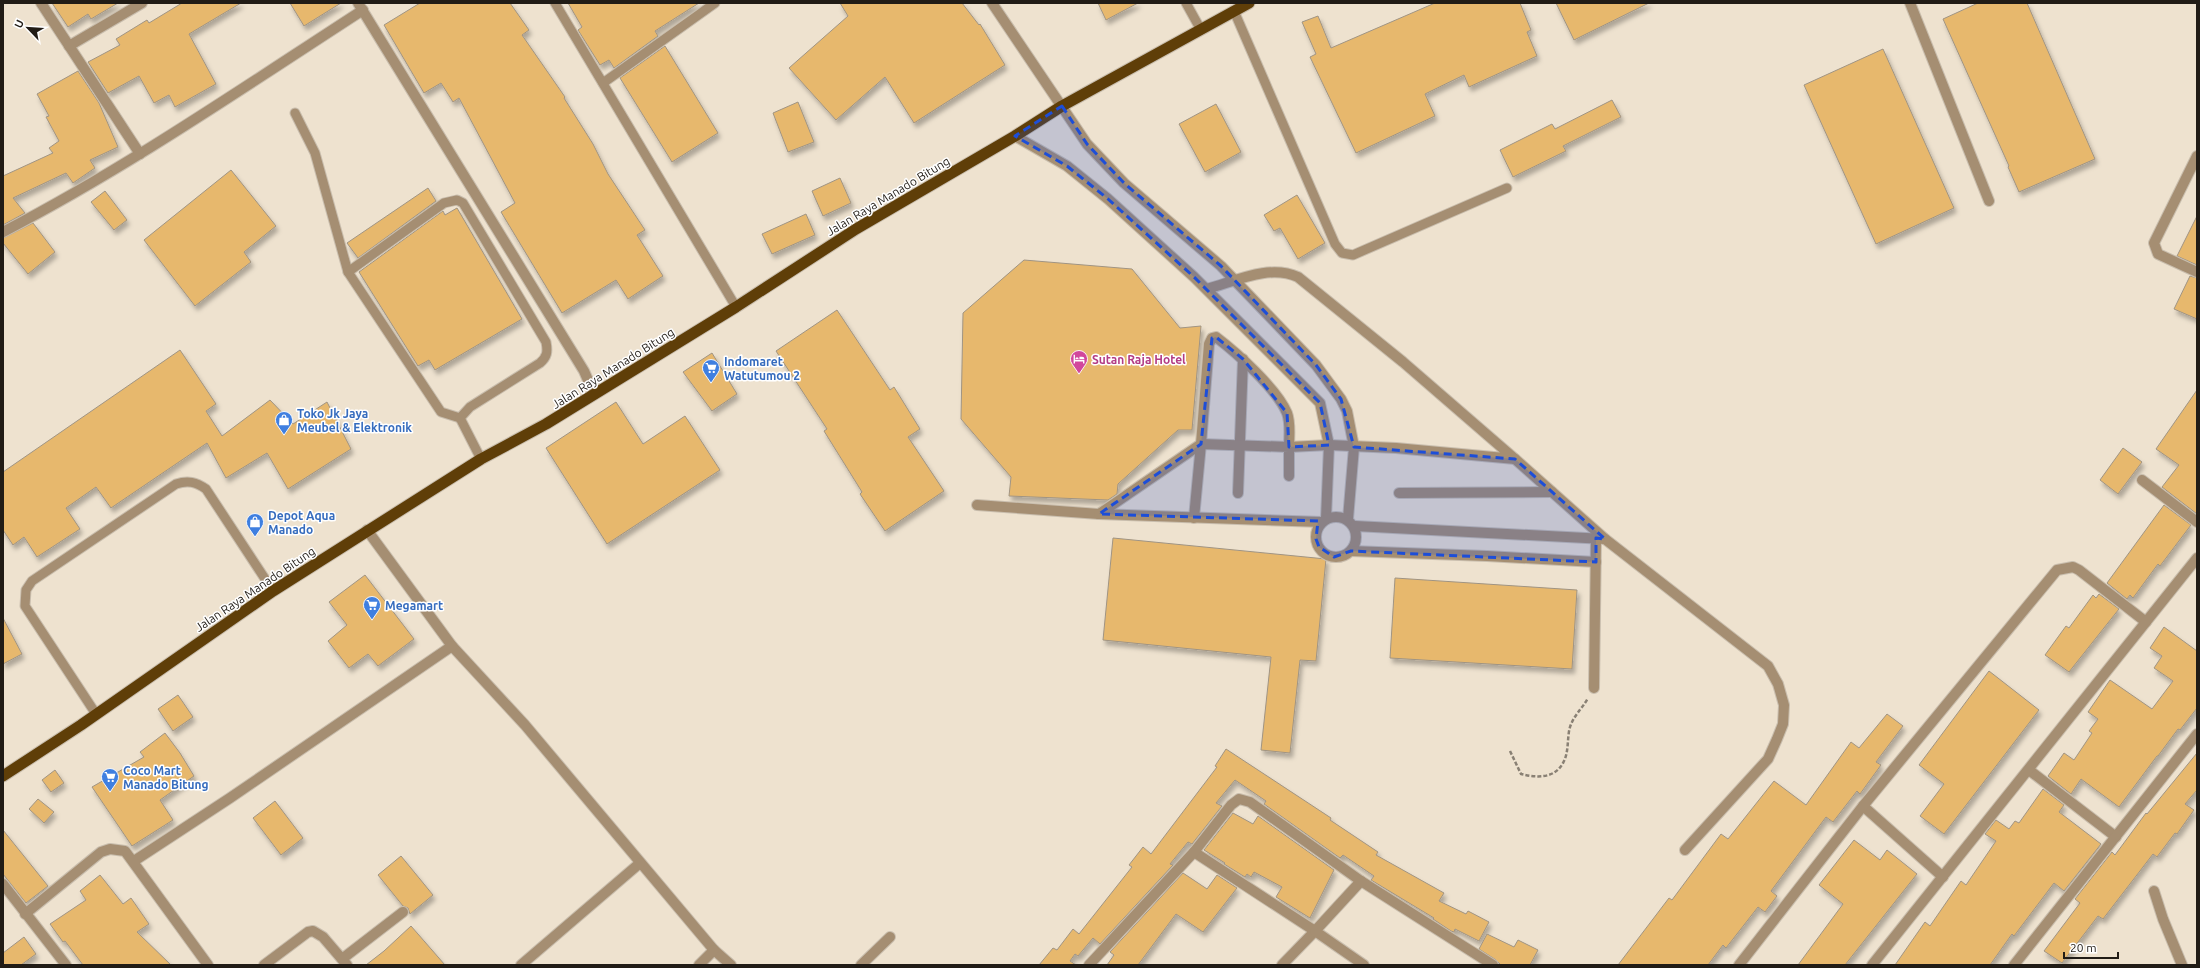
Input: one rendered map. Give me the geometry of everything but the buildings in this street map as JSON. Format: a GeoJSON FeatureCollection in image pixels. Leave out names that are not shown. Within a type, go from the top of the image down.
{"type":"FeatureCollection","features":[{"type":"Feature","properties":{"kind":"highway","name":"Jalan Raya Manado Bitung"},"geometry":{"type":"LineString","coordinates":[[3,776],[96,714],[274,591],[480,459],[546,424],[736,307],[856,229],[1015,136],[1062,106],[1249,3]]}},
{"type":"Feature","properties":{"kind":"street"},"geometry":{"type":"LineString","coordinates":[[41,3],[140,154]]}},
{"type":"Feature","properties":{"kind":"street"},"geometry":{"type":"LineString","coordinates":[[69,46],[142,3]]}},
{"type":"Feature","properties":{"kind":"street"},"geometry":{"type":"LineString","coordinates":[[992,3],[1087,144],[1124,183],[1221,266],[1316,365],[1341,399],[1346,411],[1354,447],[1351,523],[1357,535],[1356,544],[1351,551],[1343,556],[1334,557],[1325,554],[1318,547],[1316,539],[1317,529],[1324,520],[1329,445],[1320,403],[1207,289],[1108,199],[1067,166],[1015,136]]}},
{"type":"Feature","properties":{"kind":"street"},"geometry":{"type":"LineString","coordinates":[[1910,3],[1989,202]]}},
{"type":"Feature","properties":{"kind":"street"},"geometry":{"type":"LineString","coordinates":[[3,232],[68,198],[140,154],[360,6],[584,371],[594,394]]}},
{"type":"Feature","properties":{"kind":"street"},"geometry":{"type":"LineString","coordinates":[[2197,156],[2154,243],[2158,254],[2197,272]]}},
{"type":"Feature","properties":{"kind":"street"},"geometry":{"type":"LineString","coordinates":[[1207,289],[1263,272],[1288,272],[1298,277],[1403,362],[1552,492],[1601,539],[1768,666],[1778,684],[1784,705],[1783,724],[1768,760],[1685,850]]}},
{"type":"Feature","properties":{"kind":"street"},"geometry":{"type":"LineString","coordinates":[[1194,518],[1210,340],[1216,337],[1243,358],[1281,403],[1287,413],[1289,422],[1289,476]]}},
{"type":"Feature","properties":{"kind":"street"},"geometry":{"type":"LineString","coordinates":[[1238,493],[1241,446],[1243,358]]}},
{"type":"Feature","properties":{"kind":"street"},"geometry":{"type":"LineString","coordinates":[[1099,514],[1201,444],[1289,447],[1329,445],[1396,448],[1515,459]]}},
{"type":"Feature","properties":{"kind":"street"},"geometry":{"type":"LineString","coordinates":[[2142,480],[2197,522]]}},
{"type":"Feature","properties":{"kind":"street"},"geometry":{"type":"LineString","coordinates":[[1399,493],[1552,492]]}},
{"type":"Feature","properties":{"kind":"street"},"geometry":{"type":"LineString","coordinates":[[976,505],[1099,514],[1194,518],[1324,520],[1339,516],[1351,523],[1601,539]]}},
{"type":"Feature","properties":{"kind":"street"},"geometry":{"type":"LineString","coordinates":[[367,530],[452,646],[525,725],[714,950],[731,965]]}},
{"type":"Feature","properties":{"kind":"street"},"geometry":{"type":"LineString","coordinates":[[1594,688],[1596,562],[1601,539]]}},
{"type":"Feature","properties":{"kind":"street"},"geometry":{"type":"LineString","coordinates":[[1351,551],[1596,562]]}},
{"type":"Feature","properties":{"kind":"street"},"geometry":{"type":"LineString","coordinates":[[1872,965],[2197,558]]}},
{"type":"Feature","properties":{"kind":"street"},"geometry":{"type":"LineString","coordinates":[[1739,965],[1863,806],[2057,570],[2073,567],[2080,570],[2146,622]]}},
{"type":"Feature","properties":{"kind":"street"},"geometry":{"type":"LineString","coordinates":[[134,861],[230,798],[452,646]]}},
{"type":"Feature","properties":{"kind":"street"},"geometry":{"type":"LineString","coordinates":[[2014,965],[2197,734]]}},
{"type":"Feature","properties":{"kind":"street"},"geometry":{"type":"LineString","coordinates":[[2029,770],[2116,837]]}},
{"type":"Feature","properties":{"kind":"street"},"geometry":{"type":"LineString","coordinates":[[1089,965],[1194,852],[1236,799],[1245,799],[1361,881],[1493,965]]}},
{"type":"Feature","properties":{"kind":"street"},"geometry":{"type":"LineString","coordinates":[[1863,806],[1943,877]]}},
{"type":"Feature","properties":{"kind":"street"},"geometry":{"type":"LineString","coordinates":[[25,914],[101,852],[110,849],[125,851],[134,861],[208,965]]}},
{"type":"Feature","properties":{"kind":"street"},"geometry":{"type":"LineString","coordinates":[[1194,852],[1364,965]]}},
{"type":"Feature","properties":{"kind":"street"},"geometry":{"type":"LineString","coordinates":[[521,965],[640,863]]}},
{"type":"Feature","properties":{"kind":"street"},"geometry":{"type":"LineString","coordinates":[[1282,965],[1361,881]]}},
{"type":"Feature","properties":{"kind":"street"},"geometry":{"type":"LineString","coordinates":[[3,884],[66,965]]}},
{"type":"Feature","properties":{"kind":"street"},"geometry":{"type":"LineString","coordinates":[[2154,891],[2163,920],[2182,965]]}},
{"type":"Feature","properties":{"kind":"street"},"geometry":{"type":"LineString","coordinates":[[264,965],[308,932],[313,931],[319,933],[345,962],[403,912]]}},
{"type":"Feature","properties":{"kind":"street"},"geometry":{"type":"LineString","coordinates":[[861,965],[890,936]]}},
{"type":"Feature","properties":{"kind":"street"},"geometry":{"type":"LineString","coordinates":[[699,965],[714,950]]}},
{"type":"Feature","properties":{"kind":"lane"},"geometry":{"type":"LineString","coordinates":[[556,3],[736,307]]}},
{"type":"Feature","properties":{"kind":"lane"},"geometry":{"type":"LineString","coordinates":[[603,82],[715,3]]}},
{"type":"Feature","properties":{"kind":"lane"},"geometry":{"type":"LineString","coordinates":[[1186,3],[1201,30]]}},
{"type":"Feature","properties":{"kind":"lane"},"geometry":{"type":"LineString","coordinates":[[1234,11],[1335,244],[1342,253],[1353,255],[1507,188]]}},
{"type":"Feature","properties":{"kind":"lane"},"geometry":{"type":"LineString","coordinates":[[296,113],[315,153],[348,272],[441,412],[460,418],[480,459]]}},
{"type":"Feature","properties":{"kind":"lane"},"geometry":{"type":"LineString","coordinates":[[348,272],[444,202],[457,200],[463,203],[546,342],[548,348],[545,358],[540,364],[470,407],[460,418]]}},
{"type":"Feature","properties":{"kind":"lane"},"geometry":{"type":"LineString","coordinates":[[96,714],[25,606],[26,590],[32,581],[176,484],[185,481],[199,484],[206,489],[274,591]]}},
{"type":"Feature","properties":{"kind":"path"},"geometry":{"type":"LineString","coordinates":[[1510,752],[1521,774],[1534,777],[1547,776],[1556,771],[1564,761],[1570,728],[1576,714],[1586,702],[1594,688]]}},
{"type":"Feature","properties":{"kind":"highlighted area"},"geometry":{"type":"Polygon","coordinates":[[[1062,106],[1087,144],[1124,183],[1221,266],[1316,365],[1341,399],[1354,447],[1515,459],[1605,539],[1596,538],[1596,562],[1351,551],[1334,557],[1319,547],[1316,539],[1318,521],[1099,514],[1201,444],[1212,338],[1216,337],[1243,359],[1287,413],[1289,447],[1329,445],[1320,403],[1194,277],[1108,199],[1067,166],[1015,136],[1062,106]]]}},
{"type":"Feature","properties":{"kind":"place","name":"Sutan Raja Hotel"},"geometry":{"type":"Point","coordinates":[1079,374]}},
{"type":"Feature","properties":{"kind":"place","name":"Indomaret Watutumou 2"},"geometry":{"type":"Point","coordinates":[711,383]}},
{"type":"Feature","properties":{"kind":"place","name":"Toko Jk Jaya Meubel & Elektronik"},"geometry":{"type":"Point","coordinates":[284,435]}},
{"type":"Feature","properties":{"kind":"place","name":"Depot Aqua Manado"},"geometry":{"type":"Point","coordinates":[255,537]}},
{"type":"Feature","properties":{"kind":"place","name":"Megamart"},"geometry":{"type":"Point","coordinates":[372,620]}},
{"type":"Feature","properties":{"kind":"place","name":"Coco Mart Manado Bitung"},"geometry":{"type":"Point","coordinates":[110,792]}}]}
